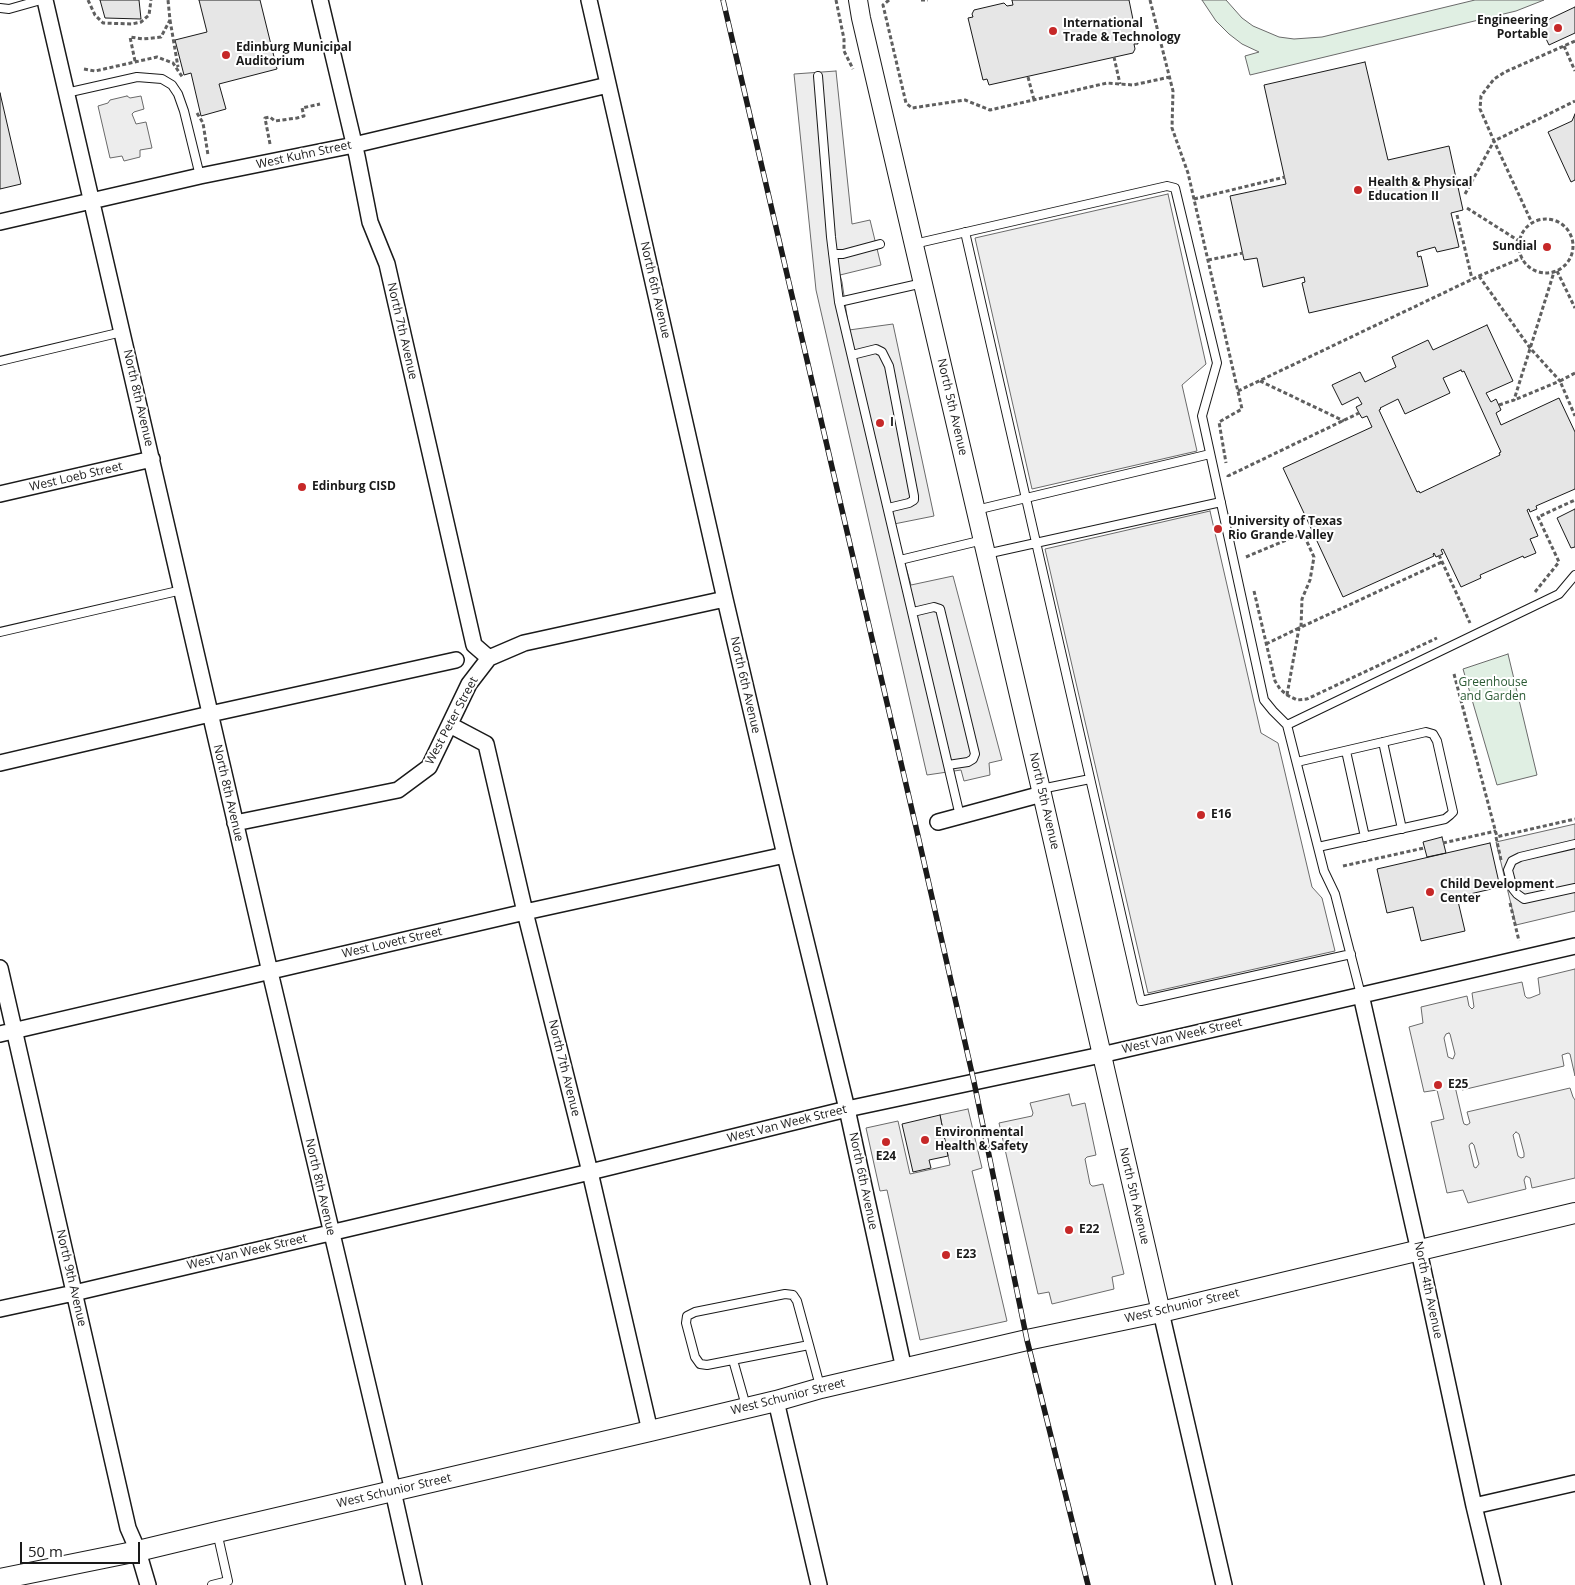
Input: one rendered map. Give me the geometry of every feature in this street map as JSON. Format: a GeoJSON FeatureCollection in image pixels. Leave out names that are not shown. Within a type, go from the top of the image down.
{"type":"FeatureCollection","features":[{"type":"Feature","properties":{"kind":"main road","name":"West Schunior Street"},"geometry":{"type":"LineString","coordinates":[[0,1579],[138,1551],[776,1401],[821,1388],[1027,1340],[1161,1312],[1575,1213]]}},
{"type":"Feature","properties":{"kind":"street","name":"North 8th Avenue"},"geometry":{"type":"LineString","coordinates":[[45,0],[235,823],[414,1585]]}},
{"type":"Feature","properties":{"kind":"street","name":"North 7th Avenue"},"geometry":{"type":"LineString","coordinates":[[320,0],[370,222],[387,264],[474,645],[489,658]]}},
{"type":"Feature","properties":{"kind":"street","name":"North 6th Avenue"},"geometry":{"type":"LineString","coordinates":[[589,0],[784,855],[847,1109],[904,1369]]}},
{"type":"Feature","properties":{"kind":"street","name":"North 5th Avenue"},"geometry":{"type":"LineString","coordinates":[[858,0],[1224,1585]]}},
{"type":"Feature","properties":{"kind":"street","name":"West Kuhn Street"},"geometry":{"type":"LineString","coordinates":[[0,222],[200,176],[354,145],[608,85]]}},
{"type":"Feature","properties":{"kind":"street","name":"West Loeb Street"},"geometry":{"type":"LineString","coordinates":[[0,494],[152,459]]}},
{"type":"Feature","properties":{"kind":"street","name":"West Peter Street"},"geometry":{"type":"LineString","coordinates":[[235,823],[398,790],[429,767],[469,684],[489,658],[524,643],[725,599]]}},
{"type":"Feature","properties":{"kind":"street"},"geometry":{"type":"LineString","coordinates":[[0,763],[210,714],[456,660]]}},
{"type":"Feature","properties":{"kind":"street","name":"North 7th Avenue"},"geometry":{"type":"LineString","coordinates":[[450,725],[486,744],[525,912],[590,1172],[650,1431]]}},
{"type":"Feature","properties":{"kind":"street"},"geometry":{"type":"LineString","coordinates":[[938,822],[1042,792]]}},
{"type":"Feature","properties":{"kind":"street","name":"West Lovett Street"},"geometry":{"type":"LineString","coordinates":[[7,1032],[525,912],[784,855]]}},
{"type":"Feature","properties":{"kind":"street","name":"West Van Week Street"},"geometry":{"type":"LineString","coordinates":[[0,1309],[590,1172],[847,1109],[1101,1055],[1575,946]]}},
{"type":"Feature","properties":{"kind":"street","name":"North 9th Avenue"},"geometry":{"type":"LineString","coordinates":[[0,968],[7,1032],[74,1293],[128,1528],[138,1551],[148,1585]]}},
{"type":"Feature","properties":{"kind":"street","name":"North 4th Avenue"},"geometry":{"type":"LineString","coordinates":[[1361,995],[1493,1585]]}},
{"type":"Feature","properties":{"kind":"street"},"geometry":{"type":"LineString","coordinates":[[776,1401],[819,1585]]}},
{"type":"Feature","properties":{"kind":"street"},"geometry":{"type":"LineString","coordinates":[[1474,1506],[1575,1483]]}},
{"type":"Feature","properties":{"kind":"lane"},"geometry":{"type":"LineString","coordinates":[[0,8],[9,9],[41,0]]}},
{"type":"Feature","properties":{"kind":"lane"},"geometry":{"type":"LineString","coordinates":[[818,76],[833,254],[839,302],[960,816]]}},
{"type":"Feature","properties":{"kind":"lane"},"geometry":{"type":"LineString","coordinates":[[66,93],[137,77],[162,79],[172,85],[178,94],[200,176]]}},
{"type":"Feature","properties":{"kind":"lane"},"geometry":{"type":"LineString","coordinates":[[914,244],[1167,186],[1175,188],[1217,363],[1202,416],[1264,700],[1287,725],[1324,870],[1335,894],[1361,995]]}},
{"type":"Feature","properties":{"kind":"lane"},"geometry":{"type":"LineString","coordinates":[[965,232],[1142,1002],[1350,954]]}},
{"type":"Feature","properties":{"kind":"lane"},"geometry":{"type":"LineString","coordinates":[[833,254],[843,254],[880,244]]}},
{"type":"Feature","properties":{"kind":"lane"},"geometry":{"type":"LineString","coordinates":[[839,302],[923,283]]}},
{"type":"Feature","properties":{"kind":"lane"},"geometry":{"type":"LineString","coordinates":[[0,360],[122,332]]}},
{"type":"Feature","properties":{"kind":"lane"},"geometry":{"type":"LineString","coordinates":[[852,355],[876,350],[882,352],[889,366],[914,500],[888,508]]}},
{"type":"Feature","properties":{"kind":"lane"},"geometry":{"type":"LineString","coordinates":[[976,510],[1210,454]]}},
{"type":"Feature","properties":{"kind":"lane"},"geometry":{"type":"LineString","coordinates":[[900,560],[985,547],[1035,543],[1220,502]]}},
{"type":"Feature","properties":{"kind":"lane"},"geometry":{"type":"LineString","coordinates":[[1287,725],[1559,594],[1575,575]]}},
{"type":"Feature","properties":{"kind":"lane"},"geometry":{"type":"LineString","coordinates":[[0,632],[182,590]]}},
{"type":"Feature","properties":{"kind":"lane"},"geometry":{"type":"LineString","coordinates":[[912,612],[934,607],[940,609],[975,754],[974,759],[968,762],[948,765]]}},
{"type":"Feature","properties":{"kind":"lane"},"geometry":{"type":"LineString","coordinates":[[1297,762],[1426,732],[1433,734],[1437,741],[1453,812],[1445,819],[1318,847]]}},
{"type":"Feature","properties":{"kind":"lane"},"geometry":{"type":"LineString","coordinates":[[1383,742],[1402,829]]}},
{"type":"Feature","properties":{"kind":"lane"},"geometry":{"type":"LineString","coordinates":[[1346,751],[1366,837]]}},
{"type":"Feature","properties":{"kind":"lane"},"geometry":{"type":"LineString","coordinates":[[1042,792],[1090,779]]}},
{"type":"Feature","properties":{"kind":"lane"},"geometry":{"type":"LineString","coordinates":[[1575,844],[1512,860],[1508,870],[1513,889],[1516,894],[1524,899],[1575,888]]}},
{"type":"Feature","properties":{"kind":"lane"},"geometry":{"type":"LineString","coordinates":[[809,1345],[707,1365],[700,1364],[695,1357],[686,1323],[687,1316],[695,1312],[785,1294],[793,1295],[797,1301],[821,1388]]}},
{"type":"Feature","properties":{"kind":"lane"},"geometry":{"type":"LineString","coordinates":[[733,1360],[746,1408]]}},
{"type":"Feature","properties":{"kind":"lane"},"geometry":{"type":"LineString","coordinates":[[212,1585],[228,1581],[217,1532]]}},
{"type":"Feature","properties":{"kind":"path"},"geometry":{"type":"LineString","coordinates":[[88,0],[95,15],[103,24],[132,24],[141,22],[149,16],[151,0]]}},
{"type":"Feature","properties":{"kind":"path"},"geometry":{"type":"LineString","coordinates":[[168,0],[178,70]]}},
{"type":"Feature","properties":{"kind":"path"},"geometry":{"type":"LineString","coordinates":[[836,0],[844,39],[844,52],[853,69]]}},
{"type":"Feature","properties":{"kind":"path"},"geometry":{"type":"LineString","coordinates":[[890,0],[884,5],[906,103],[912,108],[964,100],[990,110],[1107,83],[1133,85],[1170,77]]}},
{"type":"Feature","properties":{"kind":"path"},"geometry":{"type":"LineString","coordinates":[[921,0],[928,0]]}},
{"type":"Feature","properties":{"kind":"path"},"geometry":{"type":"LineString","coordinates":[[135,61],[130,37],[143,39],[161,37],[170,20]]}},
{"type":"Feature","properties":{"kind":"path"},"geometry":{"type":"LineString","coordinates":[[1532,223],[1480,109],[1481,96],[1494,79],[1505,72],[1575,41]]}},
{"type":"Feature","properties":{"kind":"path"},"geometry":{"type":"LineString","coordinates":[[1564,46],[1575,71]]}},
{"type":"Feature","properties":{"kind":"path"},"geometry":{"type":"LineString","coordinates":[[1114,57],[1120,84]]}},
{"type":"Feature","properties":{"kind":"path"},"geometry":{"type":"LineString","coordinates":[[1028,77],[1034,100]]}},
{"type":"Feature","properties":{"kind":"path"},"geometry":{"type":"LineString","coordinates":[[1465,194],[1494,140],[1575,101]]}},
{"type":"Feature","properties":{"kind":"path"},"geometry":{"type":"LineString","coordinates":[[270,144],[264,118],[270,117],[275,120],[297,118],[304,116],[302,108],[320,104]]}},
{"type":"Feature","properties":{"kind":"path"},"geometry":{"type":"LineString","coordinates":[[1194,200],[1285,177]]}},
{"type":"Feature","properties":{"kind":"path"},"geometry":{"type":"LineString","coordinates":[[1467,208],[1519,241]]}},
{"type":"Feature","properties":{"kind":"path"},"geometry":{"type":"LineString","coordinates":[[1458,215],[1472,279]]}},
{"type":"Feature","properties":{"kind":"path"},"geometry":{"type":"LineString","coordinates":[[1541,219],[1551,219],[1560,222],[1570,231],[1574,245],[1573,254],[1568,263],[1556,272],[1546,274],[1537,272],[1529,268],[1522,258],[1519,241],[1526,227],[1532,223],[1541,219]]}},
{"type":"Feature","properties":{"kind":"path"},"geometry":{"type":"LineString","coordinates":[[1570,231],[1575,229]]}},
{"type":"Feature","properties":{"kind":"path"},"geometry":{"type":"LineString","coordinates":[[1208,260],[1243,253]]}},
{"type":"Feature","properties":{"kind":"path"},"geometry":{"type":"LineString","coordinates":[[1238,391],[1472,279],[1522,258]]}},
{"type":"Feature","properties":{"kind":"path"},"geometry":{"type":"LineString","coordinates":[[1570,259],[1575,260]]}},
{"type":"Feature","properties":{"kind":"path"},"geometry":{"type":"LineString","coordinates":[[1556,272],[1575,308]]}},
{"type":"Feature","properties":{"kind":"path"},"geometry":{"type":"LineString","coordinates":[[1514,400],[1556,272]]}},
{"type":"Feature","properties":{"kind":"path"},"geometry":{"type":"LineString","coordinates":[[1479,276],[1530,348],[1560,380],[1575,416]]}},
{"type":"Feature","properties":{"kind":"path"},"geometry":{"type":"LineString","coordinates":[[1499,405],[1575,373]]}},
{"type":"Feature","properties":{"kind":"path"},"geometry":{"type":"LineString","coordinates":[[1260,381],[1344,420]]}},
{"type":"Feature","properties":{"kind":"path"},"geometry":{"type":"LineString","coordinates":[[1230,485],[1228,476],[1359,413]]}},
{"type":"Feature","properties":{"kind":"path"},"geometry":{"type":"LineString","coordinates":[[1528,595],[1536,591],[1559,562],[1538,517],[1575,500]]}},
{"type":"Feature","properties":{"kind":"path"},"geometry":{"type":"LineString","coordinates":[[1246,557],[1303,533],[1314,557],[1310,580],[1302,599],[1300,628],[1287,695]]}},
{"type":"Feature","properties":{"kind":"path"},"geometry":{"type":"LineString","coordinates":[[1244,548],[1248,566]]}},
{"type":"Feature","properties":{"kind":"path"},"geometry":{"type":"LineString","coordinates":[[1440,555],[1470,623]]}},
{"type":"Feature","properties":{"kind":"path"},"geometry":{"type":"LineString","coordinates":[[1266,644],[1442,562]]}},
{"type":"Feature","properties":{"kind":"path"},"geometry":{"type":"LineString","coordinates":[[1252,585],[1275,682],[1287,695],[1297,700],[1307,699],[1444,635]]}},
{"type":"Feature","properties":{"kind":"path"},"geometry":{"type":"LineString","coordinates":[[1461,627],[1478,619]]}},
{"type":"Feature","properties":{"kind":"path"},"geometry":{"type":"LineString","coordinates":[[1454,674],[1481,780],[1487,793],[1497,837]]}},
{"type":"Feature","properties":{"kind":"path"},"geometry":{"type":"LineString","coordinates":[[1443,843],[1496,831]]}},
{"type":"Feature","properties":{"kind":"path"},"geometry":{"type":"LineString","coordinates":[[1343,866],[1424,848]]}},
{"type":"Feature","properties":{"kind":"green space"},"geometry":{"type":"Polygon","coordinates":[[[1202,0],[1226,0],[1242,18],[1253,26],[1279,37],[1294,39],[1322,37],[1475,0],[1544,0],[1516,11],[1250,75],[1245,56],[1259,52],[1242,44],[1229,34],[1216,21],[1202,0]]]}},
{"type":"Feature","properties":{"kind":"green space","name":"Greenhouse and Garden"},"geometry":{"type":"Polygon","coordinates":[[[1508,654],[1537,775],[1497,785],[1463,669],[1508,654]]]}},
{"type":"Feature","properties":{"kind":"shaded area","name":"I"},"geometry":{"type":"Polygon","coordinates":[[[836,71],[852,224],[870,220],[881,265],[840,275],[849,330],[893,324],[934,516],[894,524],[911,585],[953,576],[1002,760],[989,763],[990,775],[964,781],[961,770],[927,775],[816,290],[794,74],[836,71]]]}},
{"type":"Feature","properties":{"kind":"shaded area"},"geometry":{"type":"Polygon","coordinates":[[[127,96],[130,98],[141,96],[144,109],[132,114],[136,124],[146,122],[152,148],[140,150],[140,157],[124,161],[122,156],[110,158],[98,106],[108,103],[110,100],[127,96]]]}},
{"type":"Feature","properties":{"kind":"shaded area"},"geometry":{"type":"Polygon","coordinates":[[[1168,194],[1206,364],[1182,385],[1197,451],[1032,489],[975,238],[1168,194]]]}},
{"type":"Feature","properties":{"kind":"shaded area","name":"E16"},"geometry":{"type":"Polygon","coordinates":[[[1210,511],[1261,733],[1278,743],[1312,887],[1322,898],[1335,951],[1148,993],[1045,549],[1210,511]]]}},
{"type":"Feature","properties":{"kind":"shaded area"},"geometry":{"type":"Polygon","coordinates":[[[1575,824],[1575,911],[1516,925],[1496,842],[1575,824]]]}},
{"type":"Feature","properties":{"kind":"shaded area","name":"E25"},"geometry":{"type":"Polygon","coordinates":[[[1575,969],[1575,1076],[1570,1054],[1568,1053],[1562,1055],[1564,1066],[1462,1090],[1458,1079],[1456,1078],[1454,1082],[1463,1121],[1467,1125],[1470,1123],[1467,1112],[1570,1088],[1575,1100],[1575,1178],[1532,1188],[1530,1178],[1526,1176],[1524,1180],[1526,1189],[1468,1203],[1463,1190],[1447,1193],[1431,1122],[1444,1119],[1437,1090],[1424,1092],[1409,1027],[1423,1023],[1421,1007],[1467,996],[1469,1006],[1472,1009],[1474,1007],[1472,993],[1522,982],[1525,996],[1530,998],[1540,994],[1538,978],[1575,969]],[[1449,1033],[1444,1038],[1448,1057],[1453,1059],[1455,1054],[1449,1033]],[[1516,1132],[1513,1135],[1518,1156],[1524,1157],[1519,1134],[1516,1132]],[[1470,1144],[1474,1167],[1476,1168],[1479,1164],[1474,1145],[1470,1144]]]}},
{"type":"Feature","properties":{"kind":"shaded area","name":"E22"},"geometry":{"type":"Polygon","coordinates":[[[1069,1094],[1072,1106],[1085,1103],[1096,1155],[1085,1159],[1090,1184],[1094,1186],[1103,1184],[1124,1274],[1112,1277],[1114,1289],[1052,1304],[1049,1292],[1038,1294],[999,1123],[1032,1116],[1030,1103],[1069,1094]]]}},
{"type":"Feature","properties":{"kind":"shaded area","name":"E23"},"geometry":{"type":"Polygon","coordinates":[[[968,1109],[982,1168],[972,1171],[1007,1321],[920,1340],[887,1190],[880,1191],[866,1128],[898,1121],[910,1174],[950,1165],[940,1115],[968,1109]]]}},
{"type":"Feature","properties":{"kind":"building"},"geometry":{"type":"Polygon","coordinates":[[[100,0],[139,0],[141,19],[105,18],[100,0]]]}},
{"type":"Feature","properties":{"kind":"building","name":"Edinburg Municipal Auditorium"},"geometry":{"type":"Polygon","coordinates":[[[199,0],[260,0],[277,69],[219,84],[226,109],[201,116],[191,73],[184,75],[175,40],[207,32],[199,0]]]}},
{"type":"Feature","properties":{"kind":"building","name":"International Trade & Technology"},"geometry":{"type":"Polygon","coordinates":[[[1012,0],[1129,0],[1138,44],[1134,44],[1135,49],[1133,53],[989,85],[987,79],[983,80],[968,18],[973,17],[974,10],[1004,3],[1007,6],[1013,5],[1012,0]]]}},
{"type":"Feature","properties":{"kind":"building","name":"Engineering Portable"},"geometry":{"type":"Polygon","coordinates":[[[1575,7],[1575,33],[1549,45],[1539,24],[1575,7]]]}},
{"type":"Feature","properties":{"kind":"building","name":"Health & Physical Education II"},"geometry":{"type":"Polygon","coordinates":[[[1365,62],[1388,160],[1449,146],[1463,210],[1451,213],[1459,247],[1437,252],[1435,247],[1417,252],[1418,257],[1421,256],[1428,286],[1309,313],[1302,283],[1305,282],[1304,277],[1263,287],[1257,258],[1244,260],[1230,196],[1286,184],[1264,85],[1365,62]]]}},
{"type":"Feature","properties":{"kind":"building"},"geometry":{"type":"Polygon","coordinates":[[[0,93],[21,184],[0,189],[0,93]]]}},
{"type":"Feature","properties":{"kind":"building"},"geometry":{"type":"Polygon","coordinates":[[[1575,114],[1575,180],[1571,182],[1548,132],[1572,121],[1575,114]]]}},
{"type":"Feature","properties":{"kind":"building"},"geometry":{"type":"Polygon","coordinates":[[[1487,325],[1513,381],[1486,393],[1491,402],[1496,399],[1501,410],[1496,413],[1501,425],[1559,398],[1575,432],[1575,489],[1536,506],[1537,509],[1530,512],[1529,509],[1527,510],[1538,536],[1530,539],[1536,553],[1524,558],[1523,556],[1480,575],[1481,578],[1461,587],[1443,549],[1441,550],[1443,554],[1436,557],[1434,553],[1434,556],[1343,597],[1283,468],[1372,427],[1367,416],[1362,418],[1356,407],[1362,404],[1358,397],[1342,405],[1332,385],[1360,372],[1365,382],[1396,367],[1392,357],[1428,340],[1433,350],[1487,325]],[[1461,370],[1443,378],[1450,393],[1405,414],[1398,399],[1379,410],[1417,492],[1419,491],[1420,493],[1500,455],[1499,453],[1501,452],[1464,371],[1462,372],[1461,370]]]}},
{"type":"Feature","properties":{"kind":"building"},"geometry":{"type":"Polygon","coordinates":[[[1575,509],[1575,547],[1571,548],[1557,518],[1575,509]]]}},
{"type":"Feature","properties":{"kind":"building"},"geometry":{"type":"Polygon","coordinates":[[[1442,837],[1446,853],[1427,857],[1423,842],[1442,837]]]}},
{"type":"Feature","properties":{"kind":"building","name":"Child Development Center"},"geometry":{"type":"Polygon","coordinates":[[[1490,843],[1500,887],[1457,897],[1465,931],[1421,941],[1413,907],[1387,913],[1377,869],[1490,843]]]}},
{"type":"Feature","properties":{"kind":"building","name":"Environmental Health & Safety"},"geometry":{"type":"Polygon","coordinates":[[[940,1115],[948,1156],[929,1160],[931,1168],[913,1172],[902,1124],[940,1115]]]}},
{"type":"Feature","properties":{"kind":"railway"},"geometry":{"type":"LineString","coordinates":[[723,0],[974,1082],[1027,1340],[1088,1585]]}},
{"type":"Feature","properties":{"kind":"place","name":"Engineering Portable"},"geometry":{"type":"Point","coordinates":[1558,28]}},
{"type":"Feature","properties":{"kind":"place","name":"International Trade & Technology"},"geometry":{"type":"Point","coordinates":[1053,31]}},
{"type":"Feature","properties":{"kind":"place","name":"Edinburg Municipal Auditorium"},"geometry":{"type":"Point","coordinates":[226,55]}},
{"type":"Feature","properties":{"kind":"place","name":"Health & Physical Education II"},"geometry":{"type":"Point","coordinates":[1358,190]}},
{"type":"Feature","properties":{"kind":"place","name":"Sundial"},"geometry":{"type":"Point","coordinates":[1547,247]}},
{"type":"Feature","properties":{"kind":"place","name":"I"},"geometry":{"type":"Point","coordinates":[880,423]}},
{"type":"Feature","properties":{"kind":"place","name":"Edinburg CISD"},"geometry":{"type":"Point","coordinates":[302,487]}},
{"type":"Feature","properties":{"kind":"place","name":"University of Texas Rio Grande Valley"},"geometry":{"type":"Point","coordinates":[1218,529]}},
{"type":"Feature","properties":{"kind":"place","name":"E16"},"geometry":{"type":"Point","coordinates":[1201,815]}},
{"type":"Feature","properties":{"kind":"place","name":"Child Development Center"},"geometry":{"type":"Point","coordinates":[1430,892]}},
{"type":"Feature","properties":{"kind":"place","name":"E25"},"geometry":{"type":"Point","coordinates":[1438,1085]}},
{"type":"Feature","properties":{"kind":"place","name":"Environmental Health & Safety"},"geometry":{"type":"Point","coordinates":[925,1140]}},
{"type":"Feature","properties":{"kind":"place","name":"E24"},"geometry":{"type":"Point","coordinates":[886,1142]}},
{"type":"Feature","properties":{"kind":"place","name":"E22"},"geometry":{"type":"Point","coordinates":[1069,1230]}},
{"type":"Feature","properties":{"kind":"place","name":"E23"},"geometry":{"type":"Point","coordinates":[946,1255]}}]}
